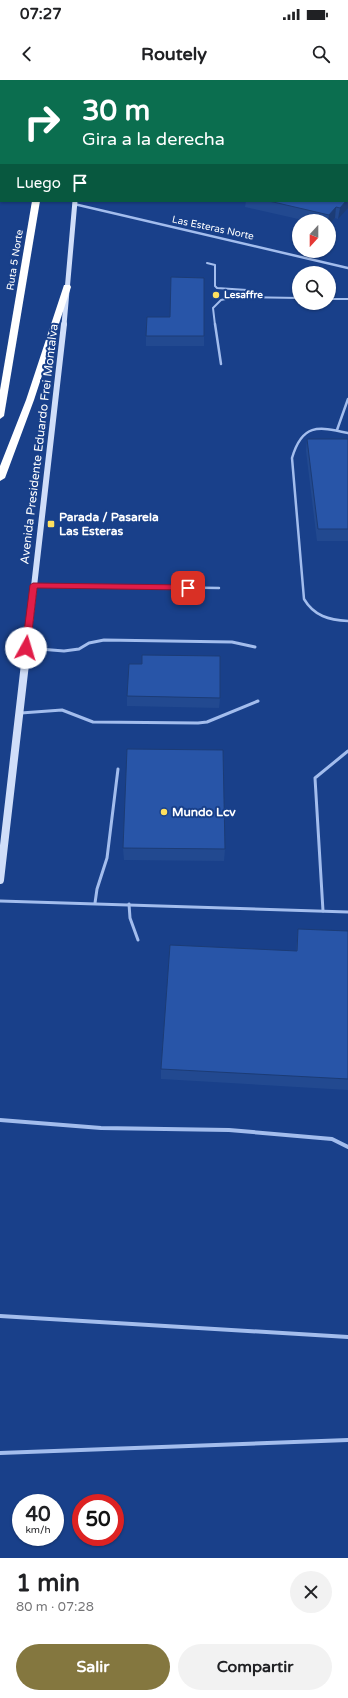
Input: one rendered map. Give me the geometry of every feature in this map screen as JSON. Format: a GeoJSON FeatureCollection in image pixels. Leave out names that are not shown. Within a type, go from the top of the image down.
{"type":"FeatureCollection","features":[{"type":"Feature","properties":{"kind":"highway","name":"Ruta 5 Norte"},"geometry":{"type":"LineString","coordinates":[[0,416],[36,202]]}},
{"type":"Feature","properties":{"kind":"highway"},"geometry":{"type":"LineString","coordinates":[[0,478],[30,400],[67,287]]}},
{"type":"Feature","properties":{"kind":"main road","name":"Avenida Presidente Eduardo Frei Montalva"},"geometry":{"type":"LineString","coordinates":[[0,880],[67,287],[74,203]]}},
{"type":"Feature","properties":{"kind":"street","name":"Las Esteras Norte"},"geometry":{"type":"LineString","coordinates":[[74,203],[178,229],[232,240],[348,268]]}},
{"type":"Feature","properties":{"kind":"lane"},"geometry":{"type":"LineString","coordinates":[[207,263],[215,265],[215,286],[217,288],[247,290]]}},
{"type":"Feature","properties":{"kind":"lane"},"geometry":{"type":"LineString","coordinates":[[221,364],[213,308],[221,300],[235,297],[292,298]]}},
{"type":"Feature","properties":{"kind":"lane"},"geometry":{"type":"LineString","coordinates":[[336,299],[348,299]]}},
{"type":"Feature","properties":{"kind":"lane"},"geometry":{"type":"LineString","coordinates":[[336,430],[348,399]]}},
{"type":"Feature","properties":{"kind":"lane"},"geometry":{"type":"LineString","coordinates":[[348,433],[319,428],[305,432],[295,443],[292,458],[304,599],[311,610],[317,614],[334,620],[348,621]]}},
{"type":"Feature","properties":{"kind":"lane"},"geometry":{"type":"LineString","coordinates":[[33,585],[219,588]]}},
{"type":"Feature","properties":{"kind":"lane"},"geometry":{"type":"LineString","coordinates":[[26,648],[64,651],[79,649],[89,643],[104,640],[232,642],[255,647]]}},
{"type":"Feature","properties":{"kind":"lane"},"geometry":{"type":"LineString","coordinates":[[19,713],[62,710],[93,722],[198,723],[207,722],[258,701]]}},
{"type":"Feature","properties":{"kind":"lane"},"geometry":{"type":"LineString","coordinates":[[323,911],[315,778],[348,750]]}},
{"type":"Feature","properties":{"kind":"lane"},"geometry":{"type":"LineString","coordinates":[[95,903],[97,889],[107,858],[118,769]]}},
{"type":"Feature","properties":{"kind":"lane"},"geometry":{"type":"LineString","coordinates":[[0,902],[95,903],[348,912]]}},
{"type":"Feature","properties":{"kind":"lane"},"geometry":{"type":"LineString","coordinates":[[129,904],[130,918],[138,940]]}},
{"type":"Feature","properties":{"kind":"lane"},"geometry":{"type":"LineString","coordinates":[[0,1120],[101,1128],[229,1130],[332,1139],[348,1147]]}},
{"type":"Feature","properties":{"kind":"lane"},"geometry":{"type":"LineString","coordinates":[[0,1316],[348,1337]]}},
{"type":"Feature","properties":{"kind":"lane"},"geometry":{"type":"LineString","coordinates":[[0,1453],[348,1440]]}},
{"type":"Feature","properties":{"kind":"building"},"geometry":{"type":"Polygon","coordinates":[[[273,202],[345,202],[340,208],[336,207],[330,214],[325,214],[273,202]]]}},
{"type":"Feature","properties":{"kind":"building"},"geometry":{"type":"Polygon","coordinates":[[[171,277],[204,278],[204,336],[146,336],[147,317],[170,317],[171,277]]]}},
{"type":"Feature","properties":{"kind":"building"},"geometry":{"type":"Polygon","coordinates":[[[307,439],[348,439],[348,529],[318,529],[307,439]]]}},
{"type":"Feature","properties":{"kind":"building"},"geometry":{"type":"Polygon","coordinates":[[[142,655],[220,656],[220,698],[127,696],[129,664],[142,664],[142,655]]]}},
{"type":"Feature","properties":{"kind":"building"},"geometry":{"type":"Polygon","coordinates":[[[127,749],[223,750],[225,849],[123,848],[127,749]]]}},
{"type":"Feature","properties":{"kind":"building"},"geometry":{"type":"Polygon","coordinates":[[[298,929],[348,931],[348,1079],[161,1069],[170,945],[297,951],[298,929]]]}},
{"type":"Feature","properties":{"kind":"place","name":"Lesaffre"},"geometry":{"type":"Point","coordinates":[216,295]}},
{"type":"Feature","properties":{"kind":"place","name":"Parada / Pasarela Las Esteras"},"geometry":{"type":"Point","coordinates":[51,524]}},
{"type":"Feature","properties":{"kind":"place","name":"Mundo Lcv"},"geometry":{"type":"Point","coordinates":[164,812]}},
{"type":"Feature","properties":{"kind":"route"},"geometry":{"type":"LineString","coordinates":[[26,648],[33,585],[188,588]]}}]}
